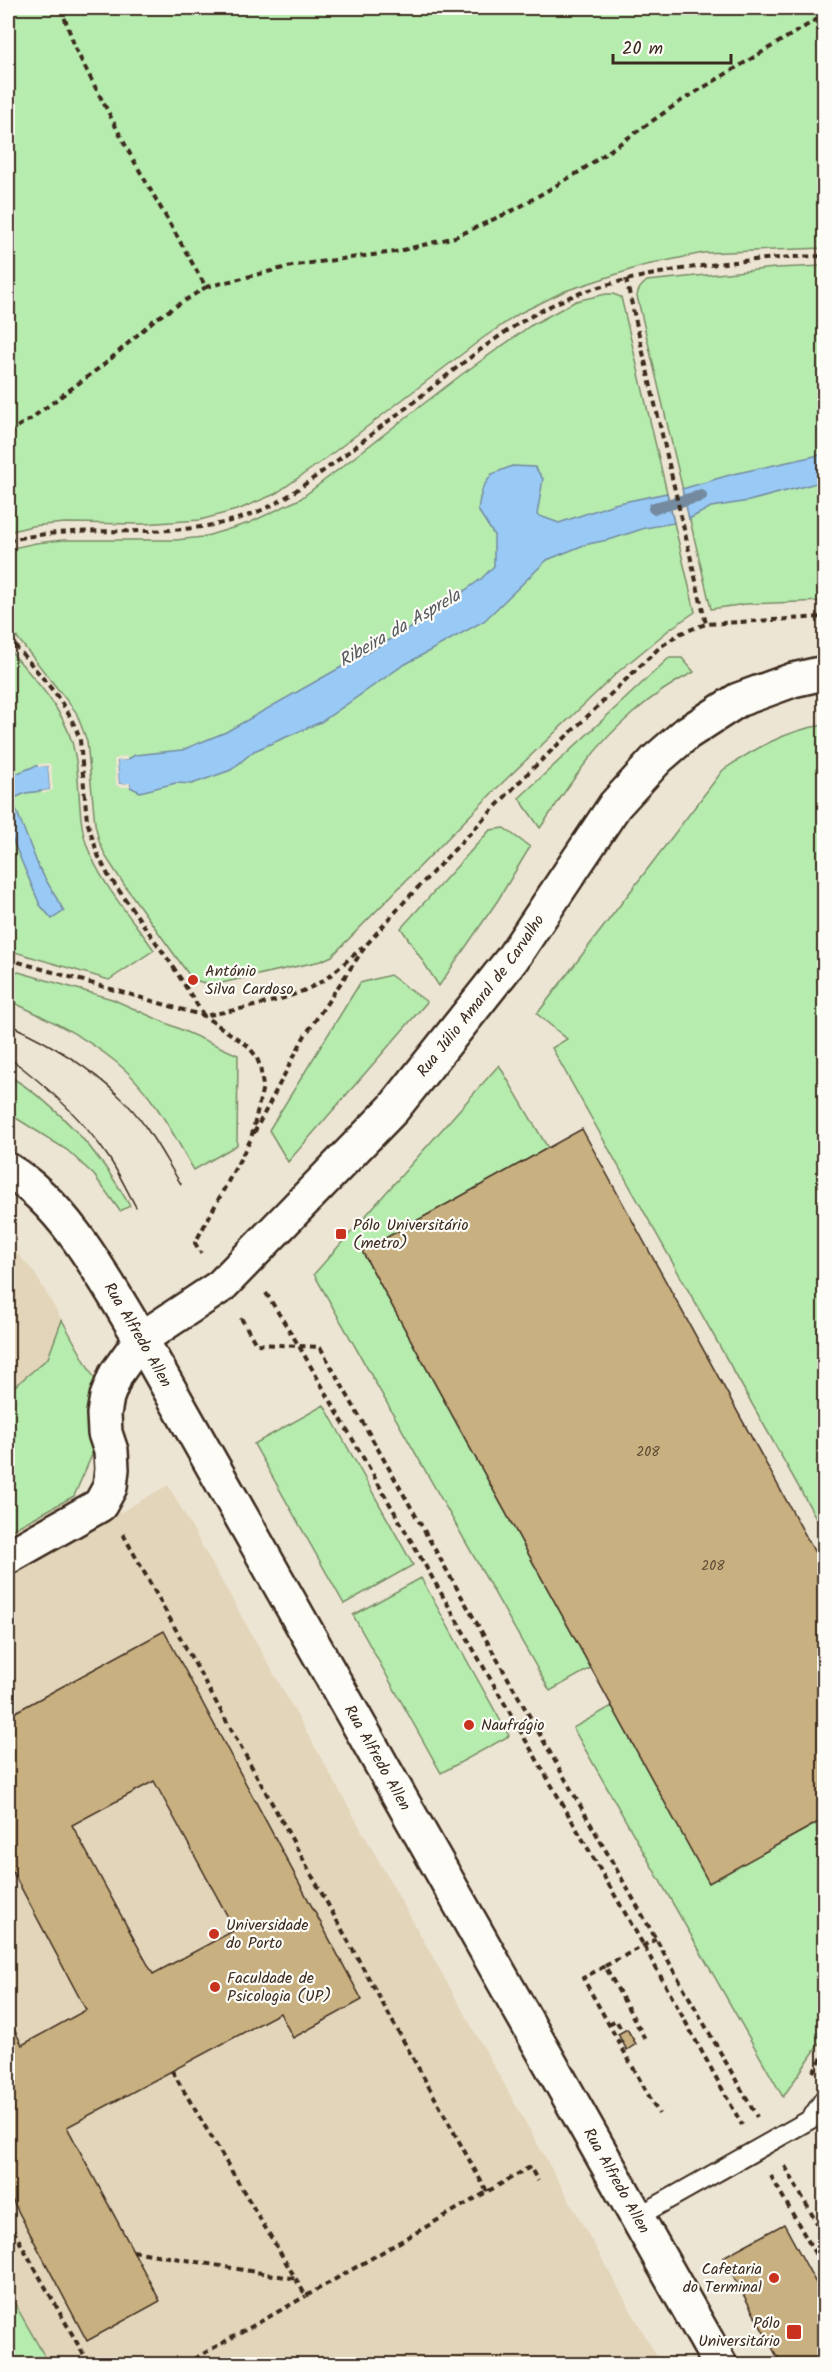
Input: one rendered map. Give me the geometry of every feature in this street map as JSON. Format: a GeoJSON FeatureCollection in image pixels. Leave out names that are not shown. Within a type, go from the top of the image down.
{"type":"FeatureCollection","features":[{"type":"Feature","properties":{"kind":"street","name":"Rua Júlio Amaral de Carvalho"},"geometry":{"type":"LineString","coordinates":[[141,1339],[221,1286],[247,1262],[393,1109],[512,959],[615,805],[657,759],[687,733],[738,700],[784,682],[825,674]]}},
{"type":"Feature","properties":{"kind":"street","name":"Rua Alfredo Allen"},"geometry":{"type":"LineString","coordinates":[[8,1170],[52,1207],[90,1257],[141,1339],[720,2364]]}},
{"type":"Feature","properties":{"kind":"street"},"geometry":{"type":"LineString","coordinates":[[8,1557],[100,1505],[110,1487],[112,1469],[111,1451],[105,1433],[104,1414],[107,1397],[116,1374],[141,1339]]}},
{"type":"Feature","properties":{"kind":"lane"},"geometry":{"type":"LineString","coordinates":[[637,2217],[811,2119],[825,2098]]}},
{"type":"Feature","properties":{"kind":"path"},"geometry":{"type":"LineString","coordinates":[[61,8],[76,50],[130,154],[206,287]]}},
{"type":"Feature","properties":{"kind":"path"},"geometry":{"type":"LineString","coordinates":[[8,432],[29,420],[106,363],[154,320],[206,287],[296,265],[395,252],[455,237],[516,209],[579,172],[681,101],[825,15]]}},
{"type":"Feature","properties":{"kind":"path"},"geometry":{"type":"LineString","coordinates":[[8,541],[57,532],[182,531],[245,517],[284,499],[514,327],[570,297],[626,279],[723,263],[784,256],[825,256]]}},
{"type":"Feature","properties":{"kind":"path"},"geometry":{"type":"LineString","coordinates":[[626,279],[706,624]]}},
{"type":"Feature","properties":{"kind":"path"},"geometry":{"type":"LineString","coordinates":[[825,617],[706,624],[681,633],[660,647],[527,774],[405,901],[368,944],[304,1037],[195,1243],[256,1344],[320,1347],[656,1939],[825,2269]]}},
{"type":"Feature","properties":{"kind":"path"},"geometry":{"type":"LineString","coordinates":[[8,637],[72,719],[80,740],[84,792],[92,841],[108,875],[172,965],[204,1016]]}},
{"type":"Feature","properties":{"kind":"path"},"geometry":{"type":"LineString","coordinates":[[204,1016],[292,995],[322,980],[368,944]]}},
{"type":"Feature","properties":{"kind":"path"},"geometry":{"type":"LineString","coordinates":[[8,959],[204,1016],[247,1045],[256,1056],[260,1066],[263,1086],[251,1139]]}},
{"type":"Feature","properties":{"kind":"path"},"geometry":{"type":"LineString","coordinates":[[247,1262],[299,1346],[644,1946],[764,2146],[825,2236]]}},
{"type":"Feature","properties":{"kind":"path"},"geometry":{"type":"LineString","coordinates":[[104,1498],[486,2192]]}},
{"type":"Feature","properties":{"kind":"path"},"geometry":{"type":"LineString","coordinates":[[656,1939],[583,1978],[659,2114]]}},
{"type":"Feature","properties":{"kind":"path"},"geometry":{"type":"LineString","coordinates":[[605,1966],[645,2039]]}},
{"type":"Feature","properties":{"kind":"path"},"geometry":{"type":"LineString","coordinates":[[609,2024],[616,2020],[622,2031]]}},
{"type":"Feature","properties":{"kind":"path"},"geometry":{"type":"LineString","coordinates":[[172,2071],[298,2279],[306,2296]]}},
{"type":"Feature","properties":{"kind":"path"},"geometry":{"type":"LineString","coordinates":[[184,2364],[530,2167],[538,2181]]}},
{"type":"Feature","properties":{"kind":"path"},"geometry":{"type":"LineString","coordinates":[[8,2221],[89,2364]]}},
{"type":"Feature","properties":{"kind":"path"},"geometry":{"type":"LineString","coordinates":[[133,2251],[298,2279]]}},
{"type":"Feature","properties":{"kind":"shaded area"},"geometry":{"type":"Polygon","coordinates":[[[8,1243],[34,1272],[73,1339],[92,1455],[74,1496],[55,1516],[8,1541],[8,1243]]]}},
{"type":"Feature","properties":{"kind":"shaded area","name":"Universidade do Porto"},"geometry":{"type":"Polygon","coordinates":[[[168,1485],[661,2364],[49,2364],[8,2292],[8,1577],[168,1485]]]}},
{"type":"Feature","properties":{"kind":"green space"},"geometry":{"type":"Polygon","coordinates":[[[8,8],[824,8],[824,248],[703,253],[642,266],[565,291],[520,313],[483,338],[321,462],[275,494],[240,509],[200,520],[143,524],[65,523],[32,526],[8,532],[8,8]]]}},
{"type":"Feature","properties":{"kind":"green space"},"geometry":{"type":"Polygon","coordinates":[[[824,266],[824,601],[746,604],[711,609],[637,296],[638,291],[647,281],[775,268],[824,266]]]}},
{"type":"Feature","properties":{"kind":"green space"},"geometry":{"type":"Polygon","coordinates":[[[606,294],[621,297],[695,612],[670,629],[619,671],[497,788],[332,956],[321,961],[217,984],[207,984],[192,979],[125,886],[106,857],[99,841],[95,824],[87,741],[76,712],[8,626],[8,549],[63,540],[176,540],[203,537],[249,523],[300,499],[461,375],[530,326],[576,301],[606,294]]]}},
{"type":"Feature","properties":{"kind":"green space"},"geometry":{"type":"Polygon","coordinates":[[[8,648],[49,697],[65,725],[75,755],[82,824],[87,846],[108,887],[154,950],[109,980],[8,950],[8,648]]]}},
{"type":"Feature","properties":{"kind":"green space"},"geometry":{"type":"Polygon","coordinates":[[[669,658],[682,658],[694,672],[648,701],[608,737],[579,772],[540,828],[519,798],[669,658]]]}},
{"type":"Feature","properties":{"kind":"green space"},"geometry":{"type":"Polygon","coordinates":[[[824,725],[824,1519],[819,1523],[552,1048],[567,1039],[537,1014],[723,770],[784,736],[824,725]]]}},
{"type":"Feature","properties":{"kind":"green space"},"geometry":{"type":"Polygon","coordinates":[[[504,828],[530,847],[498,900],[439,986],[401,928],[490,830],[504,828]]]}},
{"type":"Feature","properties":{"kind":"green space"},"geometry":{"type":"Polygon","coordinates":[[[8,969],[112,999],[238,1055],[237,1145],[194,1170],[150,1098],[116,1062],[77,1035],[8,1000],[8,969]]]}},
{"type":"Feature","properties":{"kind":"green space"},"geometry":{"type":"Polygon","coordinates":[[[390,975],[427,1002],[288,1162],[269,1130],[360,983],[390,975]]]}},
{"type":"Feature","properties":{"kind":"green space"},"geometry":{"type":"Polygon","coordinates":[[[499,1065],[548,1148],[362,1251],[591,1668],[550,1691],[314,1274],[499,1065]]]}},
{"type":"Feature","properties":{"kind":"green space"},"geometry":{"type":"Polygon","coordinates":[[[8,1075],[45,1102],[77,1133],[106,1168],[130,1206],[120,1211],[94,1175],[67,1150],[8,1113],[8,1075]]]}},
{"type":"Feature","properties":{"kind":"green space"},"geometry":{"type":"Polygon","coordinates":[[[62,1320],[98,1385],[92,1455],[74,1496],[8,1532],[8,1392],[48,1358],[62,1320]]]}},
{"type":"Feature","properties":{"kind":"green space"},"geometry":{"type":"Polygon","coordinates":[[[324,1405],[413,1565],[344,1604],[254,1444],[324,1405]]]}},
{"type":"Feature","properties":{"kind":"green space"},"geometry":{"type":"Polygon","coordinates":[[[421,1578],[509,1736],[441,1773],[353,1615],[421,1578]]]}},
{"type":"Feature","properties":{"kind":"green space"},"geometry":{"type":"Polygon","coordinates":[[[612,1706],[709,1882],[824,1819],[824,2037],[783,2097],[573,1728],[612,1706]]]}},
{"type":"Feature","properties":{"kind":"green space"},"geometry":{"type":"Polygon","coordinates":[[[8,2292],[49,2364],[8,2364],[8,2292]]]}},
{"type":"Feature","properties":{"kind":"water"},"geometry":{"type":"Polygon","coordinates":[[[824,454],[824,481],[749,501],[711,507],[689,519],[682,489],[733,474],[824,454]]]}},
{"type":"Feature","properties":{"kind":"water"},"geometry":{"type":"Polygon","coordinates":[[[512,466],[535,467],[543,479],[537,515],[559,523],[614,504],[667,493],[674,523],[645,528],[584,545],[547,560],[484,621],[402,666],[321,722],[254,751],[231,770],[192,784],[176,783],[140,792],[130,787],[130,784],[119,784],[117,760],[127,760],[135,755],[182,750],[226,732],[416,625],[481,579],[494,566],[494,535],[478,510],[483,487],[492,474],[512,466]]]}},
{"type":"Feature","properties":{"kind":"water"},"geometry":{"type":"Polygon","coordinates":[[[35,766],[48,766],[50,790],[26,793],[12,799],[39,868],[64,911],[52,919],[40,905],[8,829],[8,777],[35,766]]]}},
{"type":"Feature","properties":{"kind":"pier"},"geometry":{"type":"Polygon","coordinates":[[[127,756],[127,760],[117,761],[119,784],[130,783],[130,787],[119,787],[116,785],[114,759],[127,756]]]}},
{"type":"Feature","properties":{"kind":"pier"},"geometry":{"type":"Polygon","coordinates":[[[38,764],[51,765],[53,790],[43,794],[42,791],[50,790],[48,766],[38,767],[38,764]]]}},
{"type":"Feature","properties":{"kind":"building"},"geometry":{"type":"Polygon","coordinates":[[[582,1129],[824,1569],[824,1819],[709,1883],[362,1251],[582,1129]]]}},
{"type":"Feature","properties":{"kind":"building","name":"Faculdade de Psicologia (UP)"},"geometry":{"type":"Polygon","coordinates":[[[164,1631],[362,2000],[293,2038],[280,2013],[67,2127],[160,2301],[87,2341],[8,2192],[8,2017],[22,2045],[86,2010],[8,1863],[8,1716],[164,1631]],[[154,1781],[72,1825],[153,1974],[235,1930],[154,1781]]]}},
{"type":"Feature","properties":{"kind":"building"},"geometry":{"type":"Polygon","coordinates":[[[627,2029],[636,2044],[627,2050],[618,2034],[627,2029]]]}},
{"type":"Feature","properties":{"kind":"building","name":"Cafetaria do Terminal"},"geometry":{"type":"Polygon","coordinates":[[[784,2224],[824,2298],[824,2363],[822,2364],[781,2364],[723,2257],[784,2224]]]}},
{"type":"Feature","properties":{"kind":"waterway","name":"Ribeira da Asprela"},"geometry":{"type":"LineString","coordinates":[[654,508],[701,496]]}},
{"type":"Feature","properties":{"kind":"tram line"},"geometry":{"type":"LineString","coordinates":[[8,1024],[67,1056],[95,1075],[120,1097],[146,1127],[181,1184]]}},
{"type":"Feature","properties":{"kind":"tram line"},"geometry":{"type":"LineString","coordinates":[[8,1057],[50,1091],[87,1129],[113,1164],[136,1207]]}},
{"type":"Feature","properties":{"kind":"place","name":"António Silva Cardoso"},"geometry":{"type":"Point","coordinates":[193,980]}},
{"type":"Feature","properties":{"kind":"place","name":"Pólo Universitário (metro)"},"geometry":{"type":"Point","coordinates":[341,1234]}},
{"type":"Feature","properties":{"kind":"place","name":"Naufrágio"},"geometry":{"type":"Point","coordinates":[469,1725]}},
{"type":"Feature","properties":{"kind":"place","name":"Universidade do Porto"},"geometry":{"type":"Point","coordinates":[214,1934]}},
{"type":"Feature","properties":{"kind":"place","name":"Faculdade de Psicologia (UP)"},"geometry":{"type":"Point","coordinates":[215,1987]}},
{"type":"Feature","properties":{"kind":"place","name":"Cafetaria do Terminal"},"geometry":{"type":"Point","coordinates":[774,2278]}},
{"type":"Feature","properties":{"kind":"place","name":"Pólo Universitário"},"geometry":{"type":"Point","coordinates":[794,2332]}}]}
